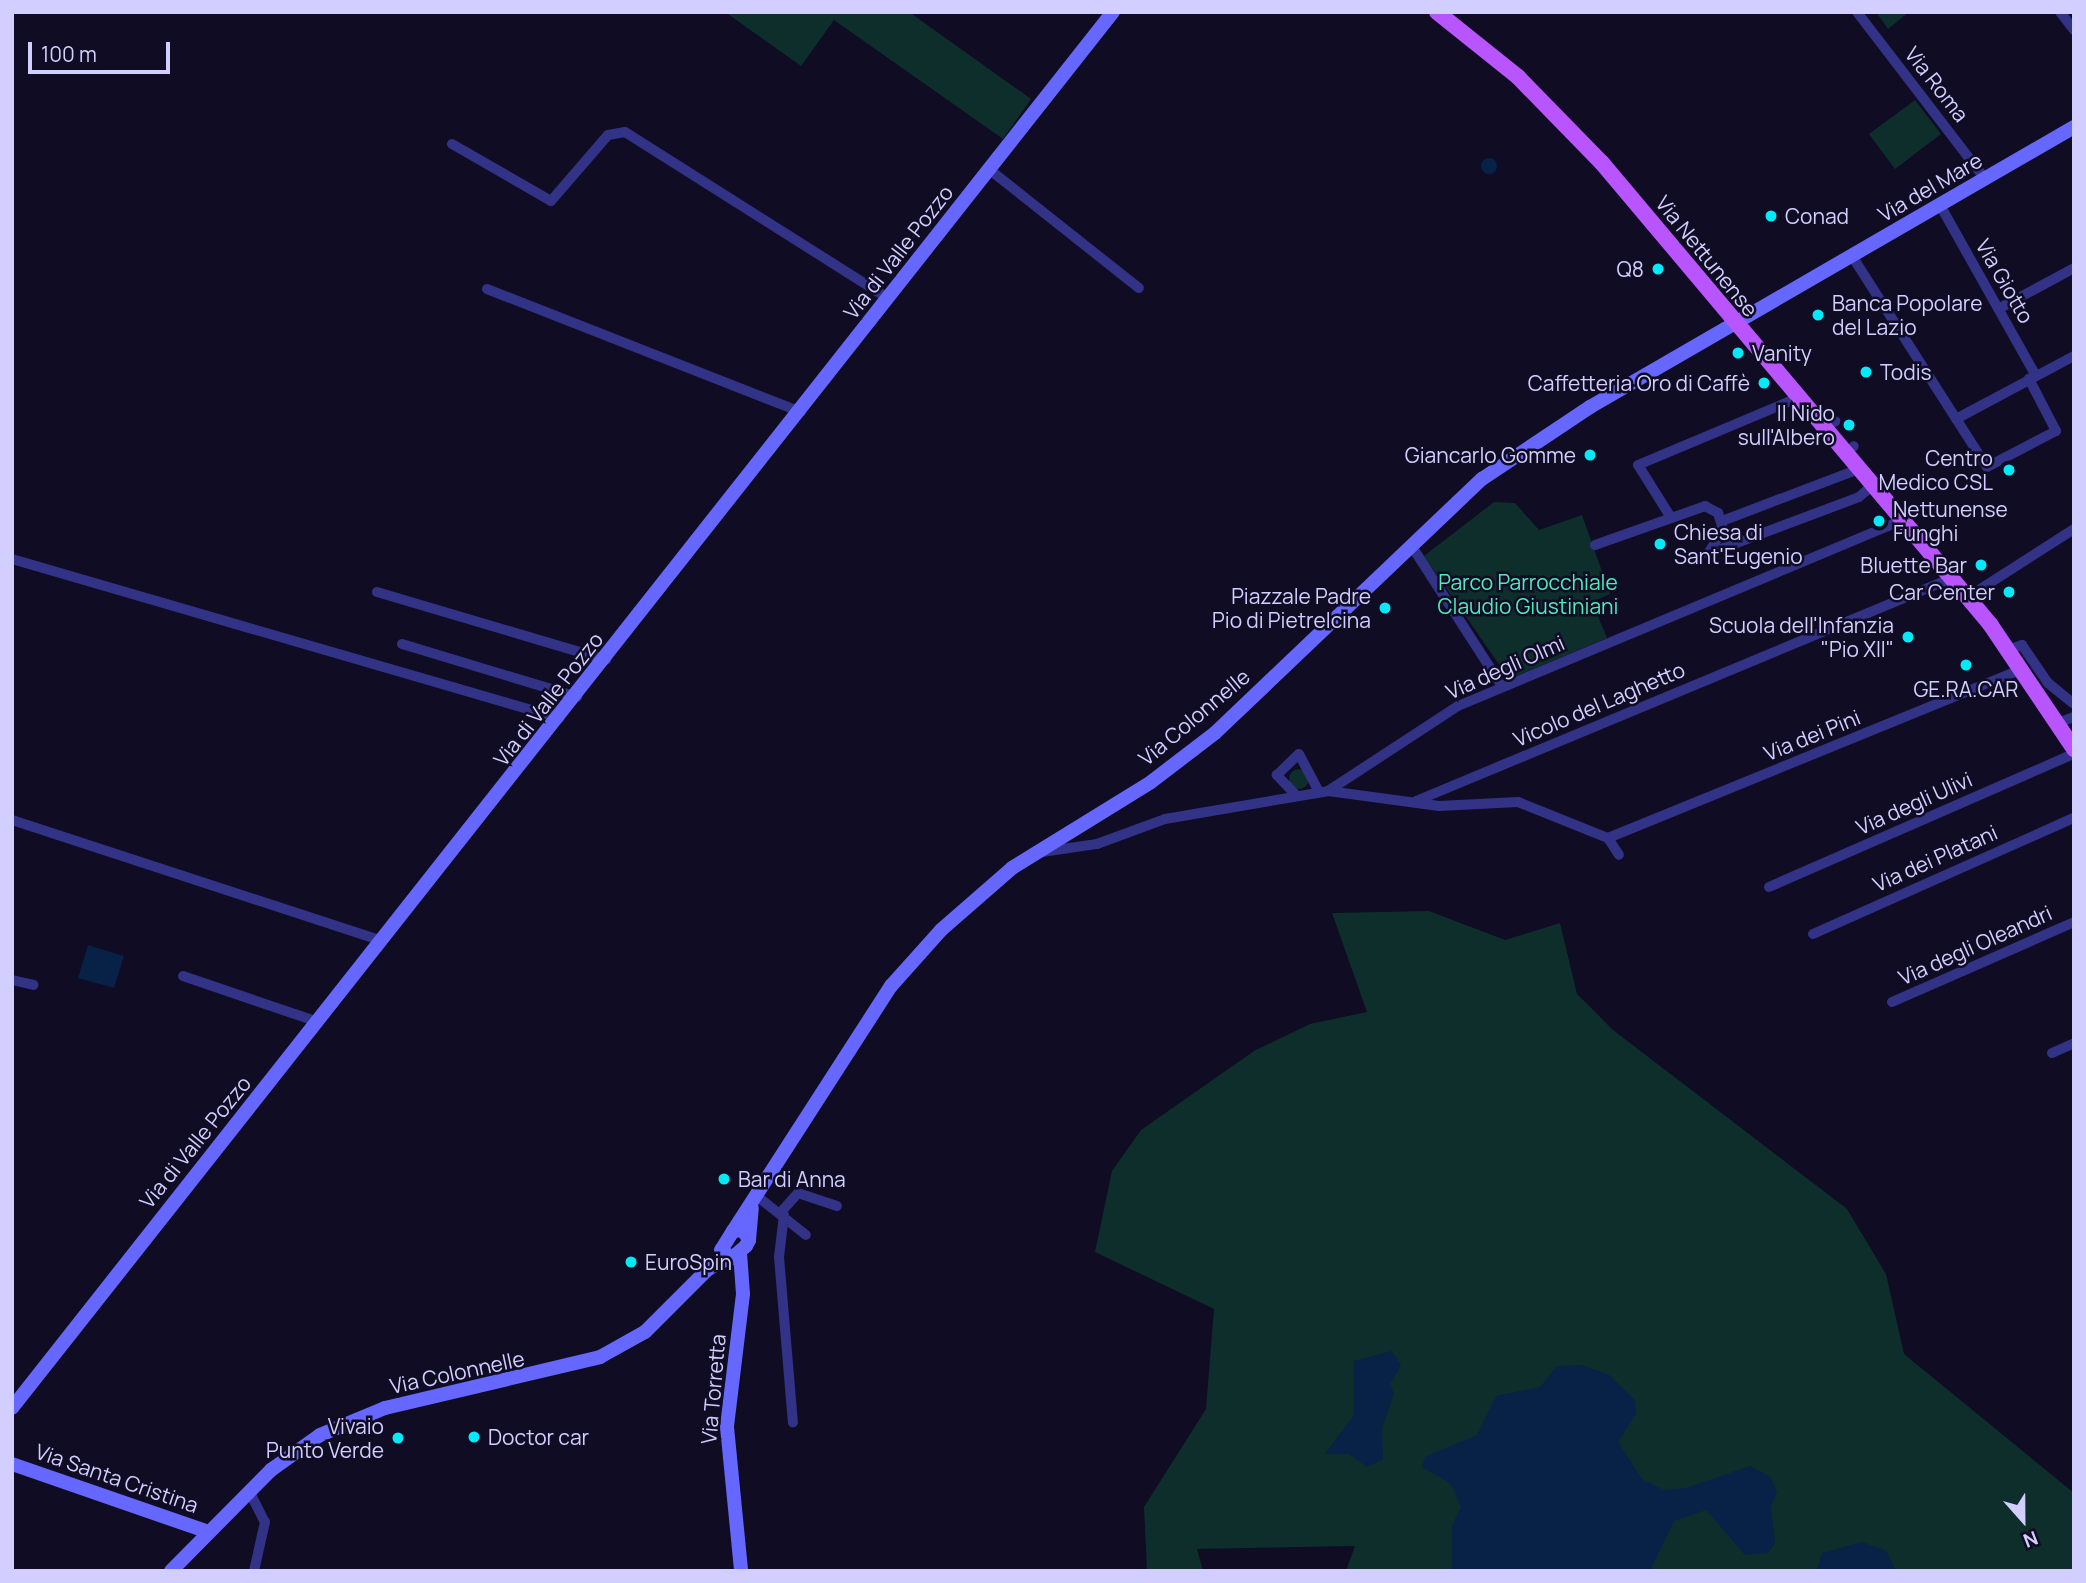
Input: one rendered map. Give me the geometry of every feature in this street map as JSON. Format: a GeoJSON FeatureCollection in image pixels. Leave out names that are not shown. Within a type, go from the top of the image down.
{"type":"FeatureCollection","features":[{"type":"Feature","properties":{"kind":"main road","name":"Via di Valle Pozzo"},"geometry":{"type":"LineString","coordinates":[[12,1408],[560,719],[1113,12]]}},
{"type":"Feature","properties":{"kind":"main road","name":"Via Nettunense"},"geometry":{"type":"LineString","coordinates":[[1437,12],[1518,77],[1573,131],[1968,597],[2022,669],[2074,751]]}},
{"type":"Feature","properties":{"kind":"main road","name":"Via del Mare"},"geometry":{"type":"LineString","coordinates":[[1733,322],[2074,127]]}},
{"type":"Feature","properties":{"kind":"main road","name":"Via Colonnelle"},"geometry":{"type":"LineString","coordinates":[[731,1252],[733,1231],[755,1203],[900,974],[954,917],[1034,853],[1180,761],[1411,545],[1511,458],[1733,322]]}},
{"type":"Feature","properties":{"kind":"main road","name":"Via Colonnelle"},"geometry":{"type":"LineString","coordinates":[[171,1571],[249,1491],[302,1446],[359,1417],[549,1374],[609,1353],[652,1326],[731,1252],[755,1203]]}},
{"type":"Feature","properties":{"kind":"main road"},"geometry":{"type":"LineString","coordinates":[[731,1252],[743,1230],[733,1231]]}},
{"type":"Feature","properties":{"kind":"main road","name":"Via Torretta"},"geometry":{"type":"LineString","coordinates":[[731,1252],[743,1294],[727,1427],[740,1571]]}},
{"type":"Feature","properties":{"kind":"main road","name":"Via Santa Cristina"},"geometry":{"type":"LineString","coordinates":[[12,1464],[208,1532]]}},
{"type":"Feature","properties":{"kind":"street","name":"Via Roma"},"geometry":{"type":"LineString","coordinates":[[1857,12],[1985,179]]}},
{"type":"Feature","properties":{"kind":"street"},"geometry":{"type":"LineString","coordinates":[[2060,12],[2074,30]]}},
{"type":"Feature","properties":{"kind":"street"},"geometry":{"type":"LineString","coordinates":[[452,145],[551,201],[608,135],[622,131],[888,298]]}},
{"type":"Feature","properties":{"kind":"street"},"geometry":{"type":"LineString","coordinates":[[990,170],[1139,288]]}},
{"type":"Feature","properties":{"kind":"street","name":"Via Giotto"},"geometry":{"type":"LineString","coordinates":[[1940,205],[2000,308],[2056,431],[1987,467],[1956,419]]}},
{"type":"Feature","properties":{"kind":"street"},"geometry":{"type":"LineString","coordinates":[[1852,256],[1956,419],[2074,356]]}},
{"type":"Feature","properties":{"kind":"street"},"geometry":{"type":"LineString","coordinates":[[2000,308],[2074,268]]}},
{"type":"Feature","properties":{"kind":"street"},"geometry":{"type":"LineString","coordinates":[[487,289],[801,412]]}},
{"type":"Feature","properties":{"kind":"street"},"geometry":{"type":"LineString","coordinates":[[1670,516],[1638,465],[1797,398]]}},
{"type":"Feature","properties":{"kind":"street"},"geometry":{"type":"LineString","coordinates":[[1722,521],[1859,469]]}},
{"type":"Feature","properties":{"kind":"street"},"geometry":{"type":"LineString","coordinates":[[1595,545],[1670,516],[1705,506],[1722,521],[1722,538],[1708,554],[1859,497],[1873,485]]}},
{"type":"Feature","properties":{"kind":"street","name":"Via degli Olmi"},"geometry":{"type":"LineString","coordinates":[[1324,792],[1458,706],[1903,520]]}},
{"type":"Feature","properties":{"kind":"street"},"geometry":{"type":"LineString","coordinates":[[1968,597],[2074,529]]}},
{"type":"Feature","properties":{"kind":"street"},"geometry":{"type":"LineString","coordinates":[[1411,545],[1502,686]]}},
{"type":"Feature","properties":{"kind":"street"},"geometry":{"type":"LineString","coordinates":[[12,559],[560,719]]}},
{"type":"Feature","properties":{"kind":"street","name":"Vicolo del Laghetto"},"geometry":{"type":"LineString","coordinates":[[1416,802],[1952,578]]}},
{"type":"Feature","properties":{"kind":"street"},"geometry":{"type":"LineString","coordinates":[[377,592],[606,660]]}},
{"type":"Feature","properties":{"kind":"street"},"geometry":{"type":"LineString","coordinates":[[402,644],[577,697]]}},
{"type":"Feature","properties":{"kind":"street"},"geometry":{"type":"LineString","coordinates":[[2008,650],[2022,645],[2048,683],[2073,703],[2057,722]]}},
{"type":"Feature","properties":{"kind":"street","name":"Via dei Pini"},"geometry":{"type":"LineString","coordinates":[[1609,837],[2022,669]]}},
{"type":"Feature","properties":{"kind":"street"},"geometry":{"type":"LineString","coordinates":[[2057,722],[2074,717]]}},
{"type":"Feature","properties":{"kind":"street","name":"Via degli Ulivi"},"geometry":{"type":"LineString","coordinates":[[1769,887],[2074,751]]}},
{"type":"Feature","properties":{"kind":"street"},"geometry":{"type":"LineString","coordinates":[[1296,796],[1277,775],[1299,754],[1324,792]]}},
{"type":"Feature","properties":{"kind":"street","name":"Vicolo del Laghetto"},"geometry":{"type":"LineString","coordinates":[[1034,853],[1097,844],[1165,819],[1324,792],[1416,802],[1518,802],[1609,837]]}},
{"type":"Feature","properties":{"kind":"street","name":"Via dei Platani"},"geometry":{"type":"LineString","coordinates":[[1813,934],[2074,818]]}},
{"type":"Feature","properties":{"kind":"street"},"geometry":{"type":"LineString","coordinates":[[12,820],[382,941]]}},
{"type":"Feature","properties":{"kind":"street"},"geometry":{"type":"LineString","coordinates":[[1609,837],[1619,856]]}},
{"type":"Feature","properties":{"kind":"street","name":"Via degli Oleandri"},"geometry":{"type":"LineString","coordinates":[[1892,1002],[2074,922]]}},
{"type":"Feature","properties":{"kind":"street"},"geometry":{"type":"LineString","coordinates":[[183,976],[317,1022]]}},
{"type":"Feature","properties":{"kind":"street"},"geometry":{"type":"LineString","coordinates":[[12,980],[33,985]]}},
{"type":"Feature","properties":{"kind":"street"},"geometry":{"type":"LineString","coordinates":[[2052,1053],[2074,1043]]}},
{"type":"Feature","properties":{"kind":"street"},"geometry":{"type":"LineString","coordinates":[[793,1422],[779,1257],[783,1214],[798,1193],[836,1206]]}},
{"type":"Feature","properties":{"kind":"street"},"geometry":{"type":"LineString","coordinates":[[755,1203],[783,1214],[806,1236]]}},
{"type":"Feature","properties":{"kind":"street"},"geometry":{"type":"LineString","coordinates":[[249,1491],[265,1522],[254,1571]]}},
{"type":"Feature","properties":{"kind":"green space"},"geometry":{"type":"Polygon","coordinates":[[[725,12],[909,12],[1031,99],[1003,139],[834,20],[801,66],[725,12]]]}},
{"type":"Feature","properties":{"kind":"green space"},"geometry":{"type":"Polygon","coordinates":[[[1876,12],[1909,12],[1888,29],[1876,12]]]}},
{"type":"Feature","properties":{"kind":"green space"},"geometry":{"type":"Polygon","coordinates":[[[1915,100],[1941,134],[1895,169],[1869,134],[1915,100]]]}},
{"type":"Feature","properties":{"kind":"green space","name":"Parco Parrocchiale Claudio Giustiniani"},"geometry":{"type":"Polygon","coordinates":[[[1494,502],[1515,503],[1539,530],[1582,515],[1610,594],[1592,602],[1607,638],[1509,679],[1424,556],[1494,502]]]}},
{"type":"Feature","properties":{"kind":"green space"},"geometry":{"type":"Polygon","coordinates":[[[1295,769],[1303,769],[1309,779],[1303,789],[1295,789],[1289,783],[1289,775],[1295,769]]]}},
{"type":"Feature","properties":{"kind":"green space"},"geometry":{"type":"Polygon","coordinates":[[[1429,911],[1505,940],[1560,923],[1577,994],[1613,1030],[1847,1209],[1886,1274],[1904,1354],[2074,1493],[2074,1571],[1346,1571],[1355,1546],[1197,1549],[1203,1571],[1147,1571],[1144,1507],[1206,1409],[1214,1309],[1095,1252],[1112,1171],[1141,1130],[1254,1051],[1310,1024],[1367,1012],[1332,913],[1429,911]]]}},
{"type":"Feature","properties":{"kind":"water"},"geometry":{"type":"Polygon","coordinates":[[[1489,158],[1495,160],[1495,172],[1489,174],[1483,172],[1481,166],[1483,160],[1489,158]]]}},
{"type":"Feature","properties":{"kind":"water"},"geometry":{"type":"Polygon","coordinates":[[[88,945],[124,956],[114,988],[78,978],[88,945]]]}},
{"type":"Feature","properties":{"kind":"water"},"geometry":{"type":"Polygon","coordinates":[[[1392,1351],[1401,1365],[1390,1384],[1394,1394],[1382,1428],[1383,1459],[1367,1467],[1349,1454],[1325,1454],[1354,1415],[1354,1361],[1392,1351]]]}},
{"type":"Feature","properties":{"kind":"water"},"geometry":{"type":"Polygon","coordinates":[[[1582,1365],[1609,1375],[1635,1400],[1636,1414],[1618,1442],[1642,1479],[1664,1490],[1686,1488],[1750,1466],[1771,1477],[1777,1493],[1771,1506],[1775,1543],[1768,1553],[1745,1555],[1706,1510],[1674,1521],[1650,1571],[1452,1571],[1452,1526],[1461,1507],[1451,1484],[1422,1467],[1425,1457],[1477,1435],[1496,1396],[1540,1387],[1557,1366],[1582,1365]]]}},
{"type":"Feature","properties":{"kind":"water"},"geometry":{"type":"Polygon","coordinates":[[[1862,1542],[1886,1551],[1896,1571],[1817,1571],[1822,1553],[1862,1542]]]}},
{"type":"Feature","properties":{"kind":"place","name":"Conad"},"geometry":{"type":"Point","coordinates":[1771,216]}},
{"type":"Feature","properties":{"kind":"place","name":"Q8"},"geometry":{"type":"Point","coordinates":[1658,269]}},
{"type":"Feature","properties":{"kind":"place","name":"Banca Popolare del Lazio"},"geometry":{"type":"Point","coordinates":[1818,315]}},
{"type":"Feature","properties":{"kind":"place","name":"Vanity"},"geometry":{"type":"Point","coordinates":[1738,353]}},
{"type":"Feature","properties":{"kind":"place","name":"Todis"},"geometry":{"type":"Point","coordinates":[1866,372]}},
{"type":"Feature","properties":{"kind":"place","name":"Caffetteria Oro di Caffè"},"geometry":{"type":"Point","coordinates":[1764,383]}},
{"type":"Feature","properties":{"kind":"place","name":"Il Nido sull'Albero"},"geometry":{"type":"Point","coordinates":[1849,425]}},
{"type":"Feature","properties":{"kind":"place","name":"Giancarlo Gomme"},"geometry":{"type":"Point","coordinates":[1590,455]}},
{"type":"Feature","properties":{"kind":"place","name":"Centro Medico CSL"},"geometry":{"type":"Point","coordinates":[2009,470]}},
{"type":"Feature","properties":{"kind":"place","name":"Nettunense Funghi"},"geometry":{"type":"Point","coordinates":[1879,521]}},
{"type":"Feature","properties":{"kind":"place","name":"Chiesa di Sant'Eugenio"},"geometry":{"type":"Point","coordinates":[1660,544]}},
{"type":"Feature","properties":{"kind":"place","name":"Bluette Bar"},"geometry":{"type":"Point","coordinates":[1981,565]}},
{"type":"Feature","properties":{"kind":"place","name":"Car Center"},"geometry":{"type":"Point","coordinates":[2009,592]}},
{"type":"Feature","properties":{"kind":"place","name":"Piazzale Padre Pio di Pietrelcina"},"geometry":{"type":"Point","coordinates":[1385,608]}},
{"type":"Feature","properties":{"kind":"place","name":"Scuola dell'Infanzia \"Pio XII\""},"geometry":{"type":"Point","coordinates":[1908,637]}},
{"type":"Feature","properties":{"kind":"place","name":"GE.RA.CAR"},"geometry":{"type":"Point","coordinates":[1966,665]}},
{"type":"Feature","properties":{"kind":"place","name":"Bar di Anna"},"geometry":{"type":"Point","coordinates":[724,1179]}},
{"type":"Feature","properties":{"kind":"place","name":"EuroSpin"},"geometry":{"type":"Point","coordinates":[631,1262]}},
{"type":"Feature","properties":{"kind":"place","name":"Doctor car"},"geometry":{"type":"Point","coordinates":[474,1437]}},
{"type":"Feature","properties":{"kind":"place","name":"Vivaio Punto Verde"},"geometry":{"type":"Point","coordinates":[398,1438]}}]}
